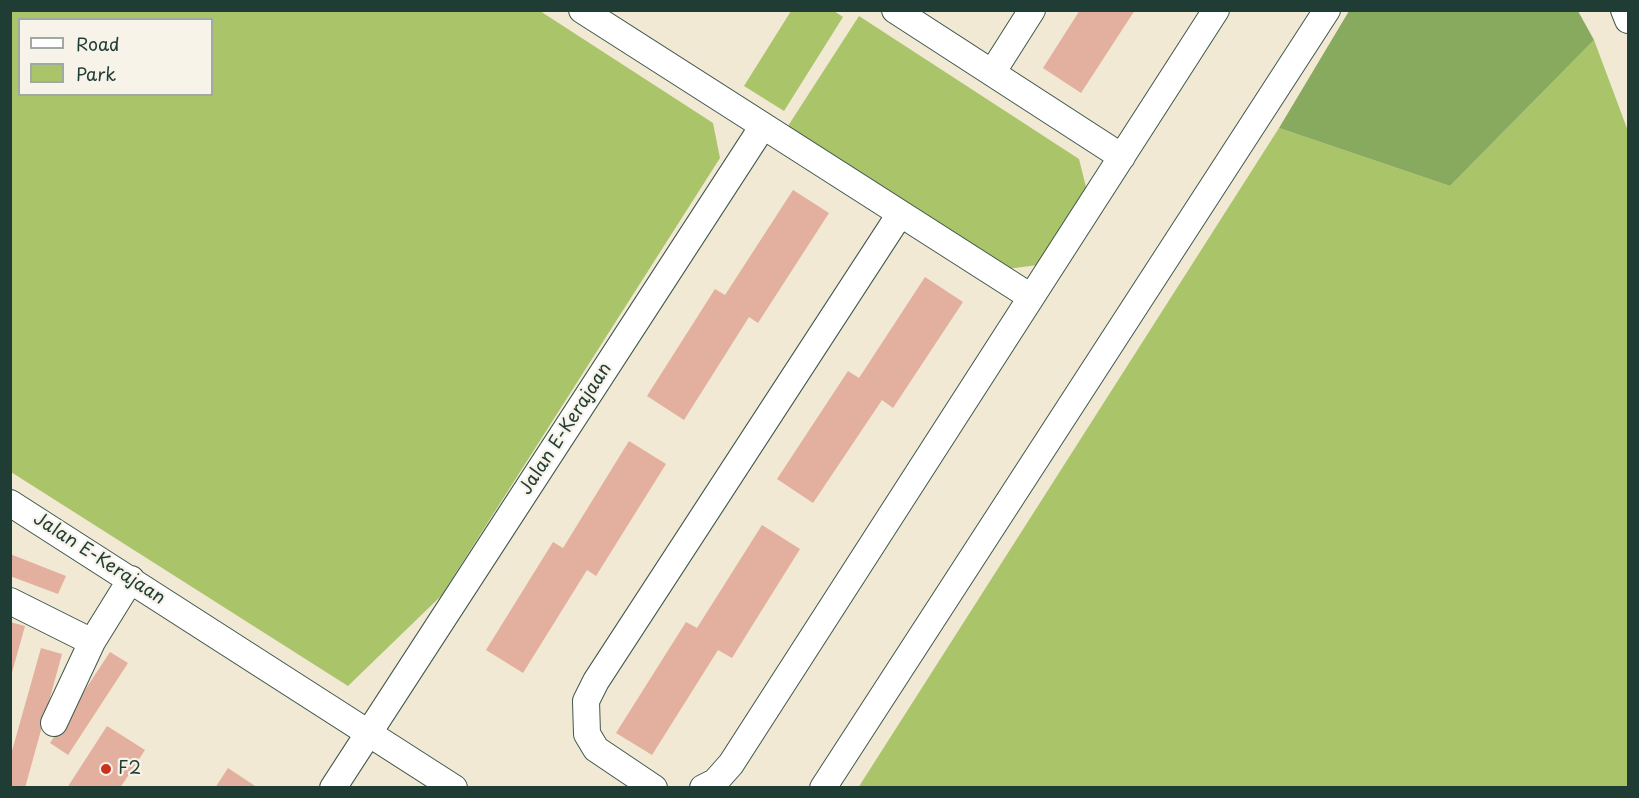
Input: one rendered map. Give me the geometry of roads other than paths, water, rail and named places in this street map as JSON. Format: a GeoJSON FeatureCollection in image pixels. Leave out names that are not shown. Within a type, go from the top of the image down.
{"type":"FeatureCollection","features":[{"type":"Feature","properties":{"kind":"street"},"geometry":{"type":"LineString","coordinates":[[582,10],[1031,297]]}},
{"type":"Feature","properties":{"kind":"street"},"geometry":{"type":"LineString","coordinates":[[895,10],[1122,158]]}},
{"type":"Feature","properties":{"kind":"street"},"geometry":{"type":"LineString","coordinates":[[992,73],[1032,10]]}},
{"type":"Feature","properties":{"kind":"street"},"geometry":{"type":"LineString","coordinates":[[703,788],[715,782],[731,764],[1216,10]]}},
{"type":"Feature","properties":{"kind":"street"},"geometry":{"type":"LineString","coordinates":[[823,788],[1327,10]]}},
{"type":"Feature","properties":{"kind":"street"},"geometry":{"type":"LineString","coordinates":[[1624,10],[1629,20]]}},
{"type":"Feature","properties":{"kind":"street","name":"Jalan E-Kerajaan"},"geometry":{"type":"LineString","coordinates":[[369,733],[763,126]]}},
{"type":"Feature","properties":{"kind":"street"},"geometry":{"type":"LineString","coordinates":[[654,788],[597,749],[587,734],[586,701],[596,681],[900,214]]}},
{"type":"Feature","properties":{"kind":"street","name":"Jalan E-Kerajaan"},"geometry":{"type":"LineString","coordinates":[[10,503],[454,788]]}},
{"type":"Feature","properties":{"kind":"street"},"geometry":{"type":"LineString","coordinates":[[54,723],[92,642],[130,579]]}},
{"type":"Feature","properties":{"kind":"street"},"geometry":{"type":"LineString","coordinates":[[10,601],[92,642]]}},
{"type":"Feature","properties":{"kind":"street"},"geometry":{"type":"LineString","coordinates":[[333,788],[369,733]]}},
{"type":"Feature","properties":{"kind":"place","name":"F2"},"geometry":{"type":"Point","coordinates":[106,769]}}]}
